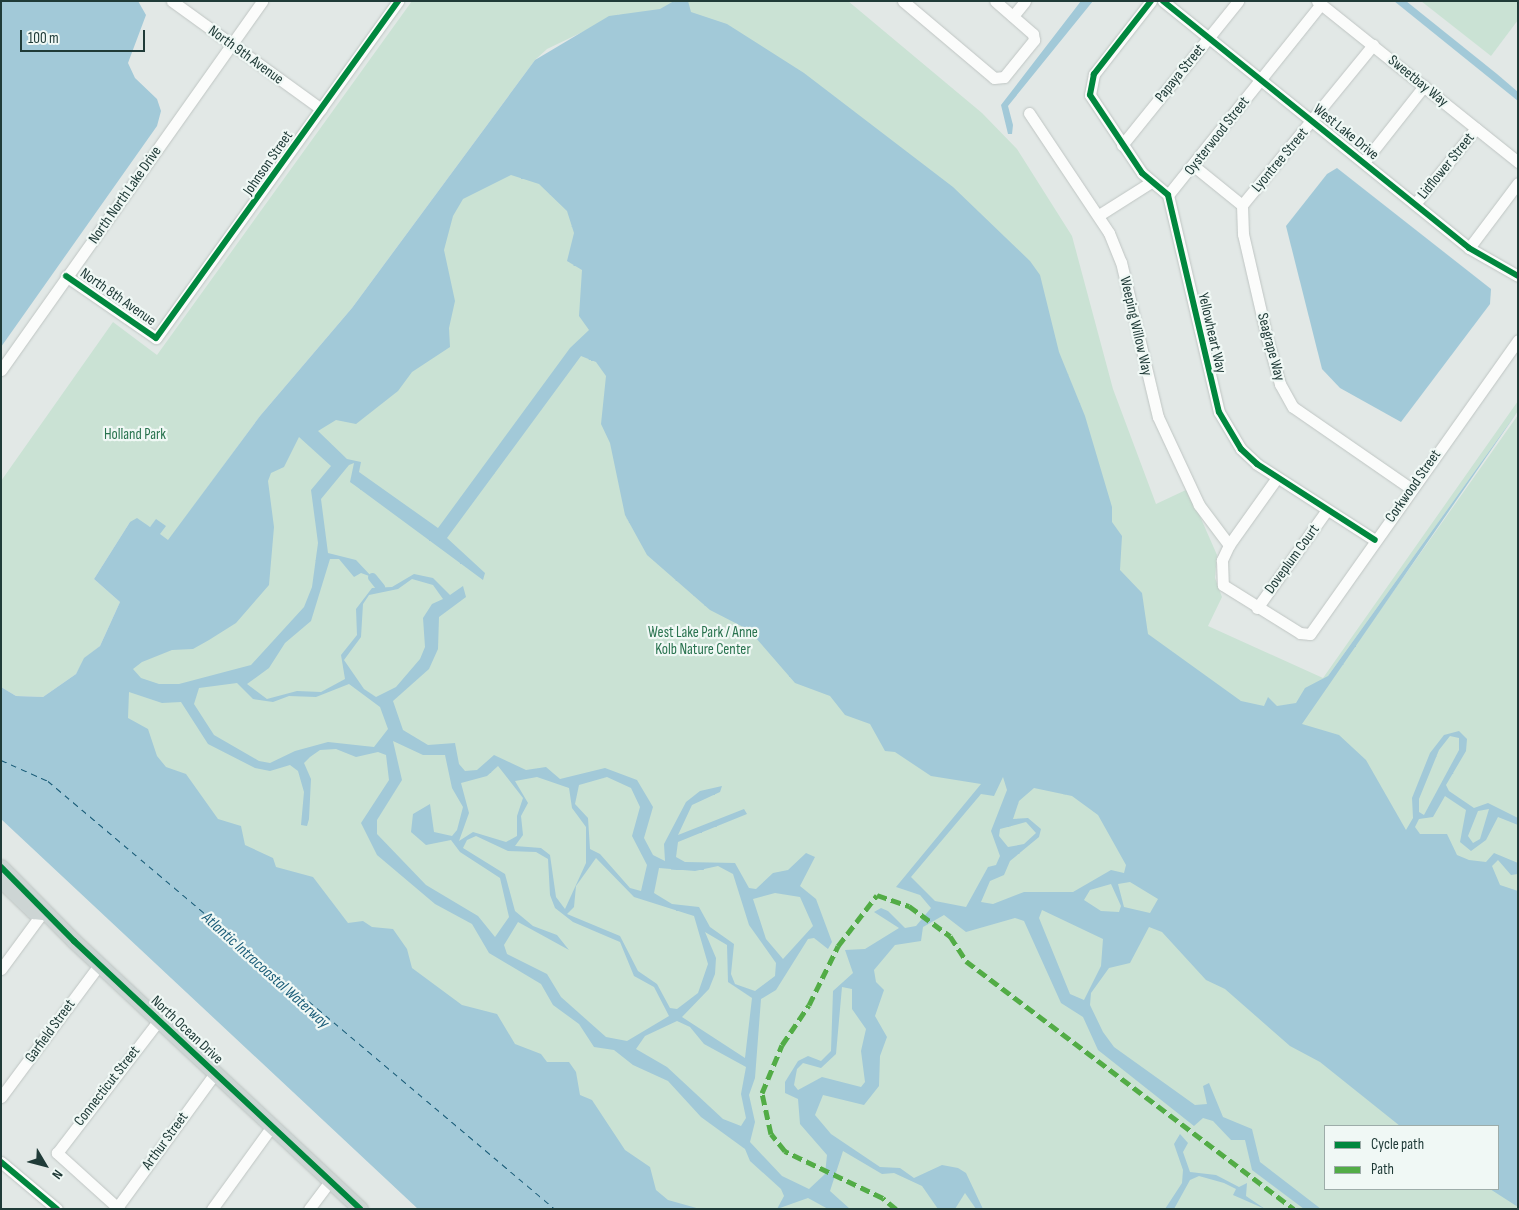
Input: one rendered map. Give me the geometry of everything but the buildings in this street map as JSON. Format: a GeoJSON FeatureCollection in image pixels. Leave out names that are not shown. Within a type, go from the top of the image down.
{"type":"FeatureCollection","features":[{"type":"Feature","properties":{"kind":"main road","name":"North Ocean Drive"},"geometry":{"type":"LineString","coordinates":[[1,866],[40,902],[43,912],[360,1209]]}},
{"type":"Feature","properties":{"kind":"main road","name":"North Ocean Drive"},"geometry":{"type":"LineString","coordinates":[[1,880],[33,910],[43,912]]}},
{"type":"Feature","properties":{"kind":"street","name":"North 9th Avenue"},"geometry":{"type":"LineString","coordinates":[[172,1],[321,109]]}},
{"type":"Feature","properties":{"kind":"street","name":"North North Lake Drive"},"geometry":{"type":"LineString","coordinates":[[1,370],[262,1]]}},
{"type":"Feature","properties":{"kind":"street","name":"Johnson Street"},"geometry":{"type":"LineString","coordinates":[[156,338],[398,1]]}},
{"type":"Feature","properties":{"kind":"street"},"geometry":{"type":"LineString","coordinates":[[903,1],[981,69],[994,78],[1004,77],[1034,40],[1013,16],[995,1]]}},
{"type":"Feature","properties":{"kind":"street"},"geometry":{"type":"LineString","coordinates":[[1013,16],[1025,1]]}},
{"type":"Feature","properties":{"kind":"street"},"geometry":{"type":"LineString","coordinates":[[1152,1],[1090,83],[1090,95],[1122,145],[1151,182],[1168,195]]}},
{"type":"Feature","properties":{"kind":"street","name":"West Lake Drive"},"geometry":{"type":"LineString","coordinates":[[1162,1],[1469,248],[1518,276]]}},
{"type":"Feature","properties":{"kind":"street","name":"Papaya Street"},"geometry":{"type":"LineString","coordinates":[[1122,145],[1238,1]]}},
{"type":"Feature","properties":{"kind":"street","name":"Sweetbay Way"},"geometry":{"type":"LineString","coordinates":[[1319,3],[1518,162]]}},
{"type":"Feature","properties":{"kind":"street","name":"Oysterwood Street"},"geometry":{"type":"LineString","coordinates":[[1168,195],[1195,167],[1319,3]]}},
{"type":"Feature","properties":{"kind":"street","name":"Lyontree Street"},"geometry":{"type":"LineString","coordinates":[[1242,205],[1373,45]]}},
{"type":"Feature","properties":{"kind":"street"},"geometry":{"type":"LineString","coordinates":[[1364,162],[1424,86]]}},
{"type":"Feature","properties":{"kind":"street","name":"Weeping Willow Way"},"geometry":{"type":"LineString","coordinates":[[1029,113],[1099,215],[1121,262],[1158,417],[1200,504],[1229,545]]}},
{"type":"Feature","properties":{"kind":"street","name":"Lidflower Street"},"geometry":{"type":"LineString","coordinates":[[1415,204],[1476,128]]}},
{"type":"Feature","properties":{"kind":"street"},"geometry":{"type":"LineString","coordinates":[[1195,167],[1242,205]]}},
{"type":"Feature","properties":{"kind":"street"},"geometry":{"type":"LineString","coordinates":[[1099,215],[1151,182]]}},
{"type":"Feature","properties":{"kind":"street"},"geometry":{"type":"LineString","coordinates":[[1469,248],[1518,183]]}},
{"type":"Feature","properties":{"kind":"street","name":"Yellowheart Way"},"geometry":{"type":"LineString","coordinates":[[1168,195],[1219,412],[1241,449],[1276,479],[1375,540]]}},
{"type":"Feature","properties":{"kind":"street","name":"Seagrape Way"},"geometry":{"type":"LineString","coordinates":[[1242,205],[1243,234],[1267,338],[1280,384],[1293,407],[1410,488]]}},
{"type":"Feature","properties":{"kind":"street","name":"North 8th Avenue"},"geometry":{"type":"LineString","coordinates":[[66,276],[156,338]]}},
{"type":"Feature","properties":{"kind":"street","name":"Corkwood Street"},"geometry":{"type":"LineString","coordinates":[[1257,608],[1310,634],[1410,488],[1518,340]]}},
{"type":"Feature","properties":{"kind":"street"},"geometry":{"type":"LineString","coordinates":[[1257,608],[1223,585],[1222,560],[1229,545],[1276,479]]}},
{"type":"Feature","properties":{"kind":"street","name":"Doveplum Court"},"geometry":{"type":"LineString","coordinates":[[1257,608],[1327,510]]}},
{"type":"Feature","properties":{"kind":"street"},"geometry":{"type":"LineString","coordinates":[[1,969],[43,912]]}},
{"type":"Feature","properties":{"kind":"street","name":"Garfield Street"},"geometry":{"type":"LineString","coordinates":[[1,1097],[99,965]]}},
{"type":"Feature","properties":{"kind":"street","name":"Connecticut Street"},"geometry":{"type":"LineString","coordinates":[[118,1208],[57,1153],[158,1020]]}},
{"type":"Feature","properties":{"kind":"street","name":"Arthur Street"},"geometry":{"type":"LineString","coordinates":[[118,1208],[215,1073]]}},
{"type":"Feature","properties":{"kind":"street"},"geometry":{"type":"LineString","coordinates":[[212,1209],[272,1126]]}},
{"type":"Feature","properties":{"kind":"street"},"geometry":{"type":"LineString","coordinates":[[1,1162],[57,1209]]}},
{"type":"Feature","properties":{"kind":"street"},"geometry":{"type":"LineString","coordinates":[[309,1209],[330,1181]]}},
{"type":"Feature","properties":{"kind":"green space","name":"West Lake Park / Anne Kolb Nature Center"},"geometry":{"type":"Polygon","coordinates":[[[412,1],[848,1],[982,113],[1017,149],[1072,236],[1113,389],[1156,504],[1188,489],[1217,555],[1215,578],[1222,597],[1208,626],[1323,678],[1518,401],[1518,411],[1328,676],[1330,681],[1518,415],[1518,1209],[629,1209],[67,707],[542,58],[622,13],[547,49],[535,60],[352,308],[260,416],[168,541],[160,535],[156,520],[150,527],[130,522],[94,579],[120,602],[100,646],[85,658],[76,674],[43,697],[16,696],[1,687],[1,481],[113,322],[157,355],[412,1]]]}},
{"type":"Feature","properties":{"kind":"green space"},"geometry":{"type":"Polygon","coordinates":[[[1421,1],[1518,1],[1518,20],[1491,56],[1421,1]]]}},
{"type":"Feature","properties":{"kind":"water"},"geometry":{"type":"Polygon","coordinates":[[[1,1],[138,1],[146,15],[128,63],[135,78],[157,99],[161,111],[157,126],[1,347],[1,1]]]}},
{"type":"Feature","properties":{"kind":"water","name":"Atlantic Intracoastal Waterway"},"geometry":{"type":"Polygon","coordinates":[[[674,1],[688,1],[691,12],[727,24],[804,73],[953,187],[1030,261],[1040,275],[1059,352],[1085,416],[1112,507],[1112,522],[1122,536],[1120,570],[1142,593],[1148,634],[1241,701],[1264,706],[1268,697],[1277,706],[1296,703],[1305,688],[1328,676],[1518,411],[1302,724],[1339,735],[1366,760],[1406,830],[1413,818],[1412,798],[1430,753],[1444,735],[1459,731],[1467,739],[1466,751],[1446,785],[1449,791],[1474,808],[1488,803],[1518,818],[1518,825],[1498,817],[1486,840],[1471,851],[1460,842],[1466,810],[1445,796],[1433,817],[1419,819],[1415,827],[1420,834],[1447,834],[1457,855],[1469,860],[1486,862],[1494,853],[1518,863],[1518,874],[1511,875],[1498,860],[1492,866],[1500,885],[1518,891],[1518,1207],[1492,1190],[1499,1190],[1499,1125],[1399,1125],[1320,1062],[1290,1046],[1225,989],[1206,980],[1162,932],[1149,927],[1130,963],[1109,968],[1091,993],[1090,1005],[1103,1032],[1114,1047],[1195,1105],[1207,1104],[1203,1086],[1209,1083],[1223,1117],[1252,1129],[1260,1162],[1321,1209],[1304,1209],[1252,1170],[1245,1140],[1231,1140],[1213,1121],[1203,1118],[1194,1126],[1098,1050],[1083,1017],[1061,1003],[1024,921],[1015,918],[966,932],[944,915],[923,927],[921,941],[895,945],[874,970],[876,982],[884,990],[875,1016],[887,1037],[880,1056],[879,1086],[864,1105],[823,1095],[815,1115],[831,1134],[880,1167],[900,1168],[914,1178],[942,1165],[958,1168],[966,1173],[983,1209],[976,1209],[965,1193],[955,1209],[938,1209],[922,1186],[894,1173],[882,1174],[843,1151],[830,1191],[850,1209],[828,1209],[808,1198],[777,1209],[784,1196],[781,1189],[750,1161],[745,1149],[701,1117],[668,1081],[633,1065],[614,1050],[594,1047],[579,1024],[553,1005],[541,984],[489,953],[472,924],[435,904],[377,855],[361,823],[389,780],[386,755],[378,752],[356,757],[336,749],[320,750],[310,757],[304,763],[311,779],[309,819],[307,826],[301,825],[304,792],[298,771],[290,765],[270,771],[255,768],[208,744],[181,702],[162,703],[129,692],[128,718],[148,729],[157,756],[166,767],[186,774],[218,819],[241,826],[245,845],[273,858],[276,867],[313,877],[348,923],[363,921],[372,927],[393,929],[407,949],[412,968],[462,1005],[497,1014],[515,1044],[541,1054],[547,1062],[569,1062],[576,1072],[580,1095],[592,1100],[625,1150],[650,1167],[656,1190],[668,1200],[700,1209],[418,1209],[1,819],[1,687],[16,696],[43,697],[76,674],[84,658],[100,646],[120,602],[94,579],[130,522],[137,518],[150,527],[156,519],[166,526],[160,534],[168,540],[260,416],[352,308],[535,60],[609,16],[660,9],[674,1]],[[511,175],[463,199],[453,216],[444,250],[455,301],[449,328],[450,347],[412,372],[398,391],[356,424],[336,420],[318,431],[347,459],[361,462],[359,472],[438,528],[570,348],[589,330],[579,316],[582,270],[567,261],[574,233],[567,211],[539,184],[511,175]],[[581,356],[447,538],[485,573],[483,580],[350,482],[354,463],[349,465],[321,499],[328,553],[356,560],[372,577],[361,573],[354,577],[339,559],[330,559],[311,621],[285,643],[269,668],[247,684],[267,699],[297,691],[321,692],[345,679],[341,655],[357,635],[356,609],[372,588],[392,587],[414,574],[433,578],[450,595],[463,586],[466,597],[439,617],[438,649],[429,669],[393,701],[403,730],[428,745],[455,743],[459,764],[465,771],[477,770],[494,755],[526,770],[546,767],[560,779],[605,768],[637,780],[653,807],[644,838],[653,855],[665,861],[664,844],[686,802],[700,791],[722,786],[720,792],[692,805],[678,835],[744,809],[747,814],[678,842],[676,857],[685,862],[735,863],[749,888],[756,889],[773,873],[788,870],[806,853],[815,857],[800,886],[816,899],[832,942],[828,949],[814,938],[808,939],[776,990],[761,999],[755,1078],[749,1095],[755,1122],[750,1142],[782,1176],[809,1189],[825,1174],[827,1155],[800,1124],[798,1099],[785,1093],[785,1082],[798,1061],[808,1056],[821,1061],[831,1051],[833,991],[853,973],[845,950],[865,949],[899,928],[874,912],[881,908],[888,911],[905,928],[916,926],[931,908],[920,895],[896,887],[981,784],[931,776],[895,752],[885,751],[870,724],[845,715],[830,696],[795,683],[749,630],[710,610],[647,555],[625,515],[610,443],[601,424],[606,376],[596,362],[581,356]],[[299,437],[284,467],[271,473],[268,481],[274,527],[269,585],[236,623],[209,640],[193,649],[172,650],[142,662],[133,669],[141,678],[159,684],[179,684],[251,665],[304,607],[312,587],[318,543],[311,490],[331,466],[299,437]],[[412,579],[398,589],[369,595],[363,604],[361,637],[344,660],[364,689],[376,697],[396,687],[420,659],[425,647],[423,618],[432,604],[443,599],[433,585],[412,579]],[[237,683],[199,688],[194,704],[214,735],[259,761],[270,763],[295,751],[328,742],[374,747],[388,729],[380,707],[349,684],[316,697],[289,696],[273,702],[253,699],[237,683]],[[1450,736],[1439,750],[1419,799],[1419,812],[1424,815],[1459,750],[1459,738],[1450,736]],[[393,741],[402,780],[377,820],[377,834],[426,885],[478,916],[495,937],[509,917],[500,878],[460,852],[451,840],[426,845],[411,832],[413,814],[430,804],[434,832],[452,836],[457,830],[463,807],[452,788],[445,755],[423,755],[393,741]],[[498,766],[487,776],[461,783],[469,813],[459,841],[473,832],[506,842],[517,836],[517,816],[523,798],[498,766]],[[537,777],[515,781],[528,803],[521,816],[523,835],[515,846],[541,848],[550,855],[556,897],[565,909],[586,863],[586,827],[572,808],[569,788],[537,777]],[[607,777],[579,785],[575,804],[588,818],[590,849],[600,854],[630,888],[641,891],[647,865],[632,836],[640,807],[631,788],[607,777]],[[1003,777],[994,796],[981,794],[911,877],[935,901],[966,907],[988,867],[996,865],[1000,856],[991,831],[1007,790],[1003,777]],[[1034,788],[1019,801],[1013,819],[1028,818],[1041,829],[1039,837],[1010,861],[1004,875],[990,881],[981,902],[993,904],[1024,892],[1073,892],[1111,870],[1124,873],[1126,865],[1098,815],[1072,796],[1034,788]],[[1489,809],[1478,811],[1468,836],[1473,843],[1480,839],[1489,809]],[[1026,822],[1000,829],[999,836],[1008,847],[1024,844],[1036,833],[1026,822]],[[476,836],[467,840],[463,848],[505,874],[515,911],[533,926],[557,935],[569,950],[518,922],[504,945],[507,954],[547,974],[561,997],[606,1037],[627,1041],[669,1016],[654,987],[634,976],[620,942],[573,922],[555,908],[550,895],[548,859],[536,852],[508,851],[476,836]],[[596,858],[576,886],[574,907],[567,914],[620,936],[638,971],[657,984],[670,1008],[677,1009],[698,993],[708,964],[694,916],[634,897],[596,858]],[[718,866],[695,871],[659,868],[654,893],[672,904],[699,907],[710,927],[734,944],[731,974],[735,984],[755,991],[775,976],[776,963],[749,925],[733,874],[718,866]],[[1130,882],[1118,884],[1124,907],[1150,913],[1158,899],[1130,882]],[[1111,884],[1090,890],[1084,900],[1101,911],[1119,912],[1121,906],[1111,884]],[[775,893],[753,899],[766,939],[783,959],[813,926],[800,897],[775,893]],[[1042,910],[1039,918],[1070,994],[1084,1000],[1101,966],[1103,939],[1042,910]],[[705,932],[716,958],[715,974],[709,989],[682,1017],[745,1058],[752,998],[728,982],[727,945],[705,932]],[[842,987],[836,1054],[821,1068],[803,1063],[797,1069],[794,1085],[798,1090],[822,1077],[861,1087],[865,1082],[861,1051],[866,1029],[852,1009],[852,989],[842,987]],[[677,1021],[645,1036],[636,1049],[667,1067],[723,1119],[741,1126],[746,1118],[741,1094],[746,1067],[704,1044],[690,1027],[677,1021]]]}},
{"type":"Feature","properties":{"kind":"water"},"geometry":{"type":"Polygon","coordinates":[[[1081,1],[1093,1],[1008,106],[1013,125],[1012,134],[1008,134],[1001,105],[1081,1]]]}},
{"type":"Feature","properties":{"kind":"water"},"geometry":{"type":"Polygon","coordinates":[[[1394,1],[1406,1],[1497,74],[1518,92],[1518,101],[1394,1]]]}},
{"type":"Feature","properties":{"kind":"water"},"geometry":{"type":"Polygon","coordinates":[[[1337,168],[1491,289],[1490,304],[1401,422],[1340,388],[1322,369],[1286,226],[1327,174],[1337,168]]]}},
{"type":"Feature","properties":{"kind":"water"},"geometry":{"type":"Polygon","coordinates":[[[1180,1134],[1188,1143],[1183,1152],[1190,1172],[1216,1175],[1239,1187],[1247,1183],[1246,1196],[1265,1209],[1233,1195],[1236,1189],[1224,1183],[1199,1176],[1190,1180],[1174,1209],[1165,1209],[1182,1183],[1183,1170],[1174,1144],[1180,1134]]]}},
{"type":"Feature","properties":{"kind":"waterway"},"geometry":{"type":"LineString","coordinates":[[372,577],[380,587]]}},
{"type":"Feature","properties":{"kind":"ferry route"},"geometry":{"type":"LineString","coordinates":[[1,760],[48,781],[555,1209]]}},
{"type":"Feature","properties":{"kind":"marked path"},"geometry":{"type":"LineString","coordinates":[[896,1209],[883,1198],[785,1151],[771,1134],[762,1093],[782,1045],[809,1005],[838,946],[877,895],[909,906],[950,936],[966,961],[1294,1209]]}},
{"type":"Feature","properties":{"kind":"cycle path"},"geometry":{"type":"LineString","coordinates":[[66,276],[156,338],[398,1]]}},
{"type":"Feature","properties":{"kind":"cycle path"},"geometry":{"type":"LineString","coordinates":[[1151,1],[1094,74],[1090,95],[1142,173],[1168,195],[1219,412],[1241,449],[1257,464],[1375,540]]}},
{"type":"Feature","properties":{"kind":"cycle path"},"geometry":{"type":"LineString","coordinates":[[1163,1],[1469,248],[1518,276]]}},
{"type":"Feature","properties":{"kind":"cycle path"},"geometry":{"type":"LineString","coordinates":[[1,867],[74,941],[360,1209]]}},
{"type":"Feature","properties":{"kind":"cycle path"},"geometry":{"type":"LineString","coordinates":[[1,1162],[57,1209]]}},
{"type":"Feature","properties":{"kind":"park label","name":"Holland Park"},"geometry":{"type":"Point","coordinates":[135,435]}}]}
